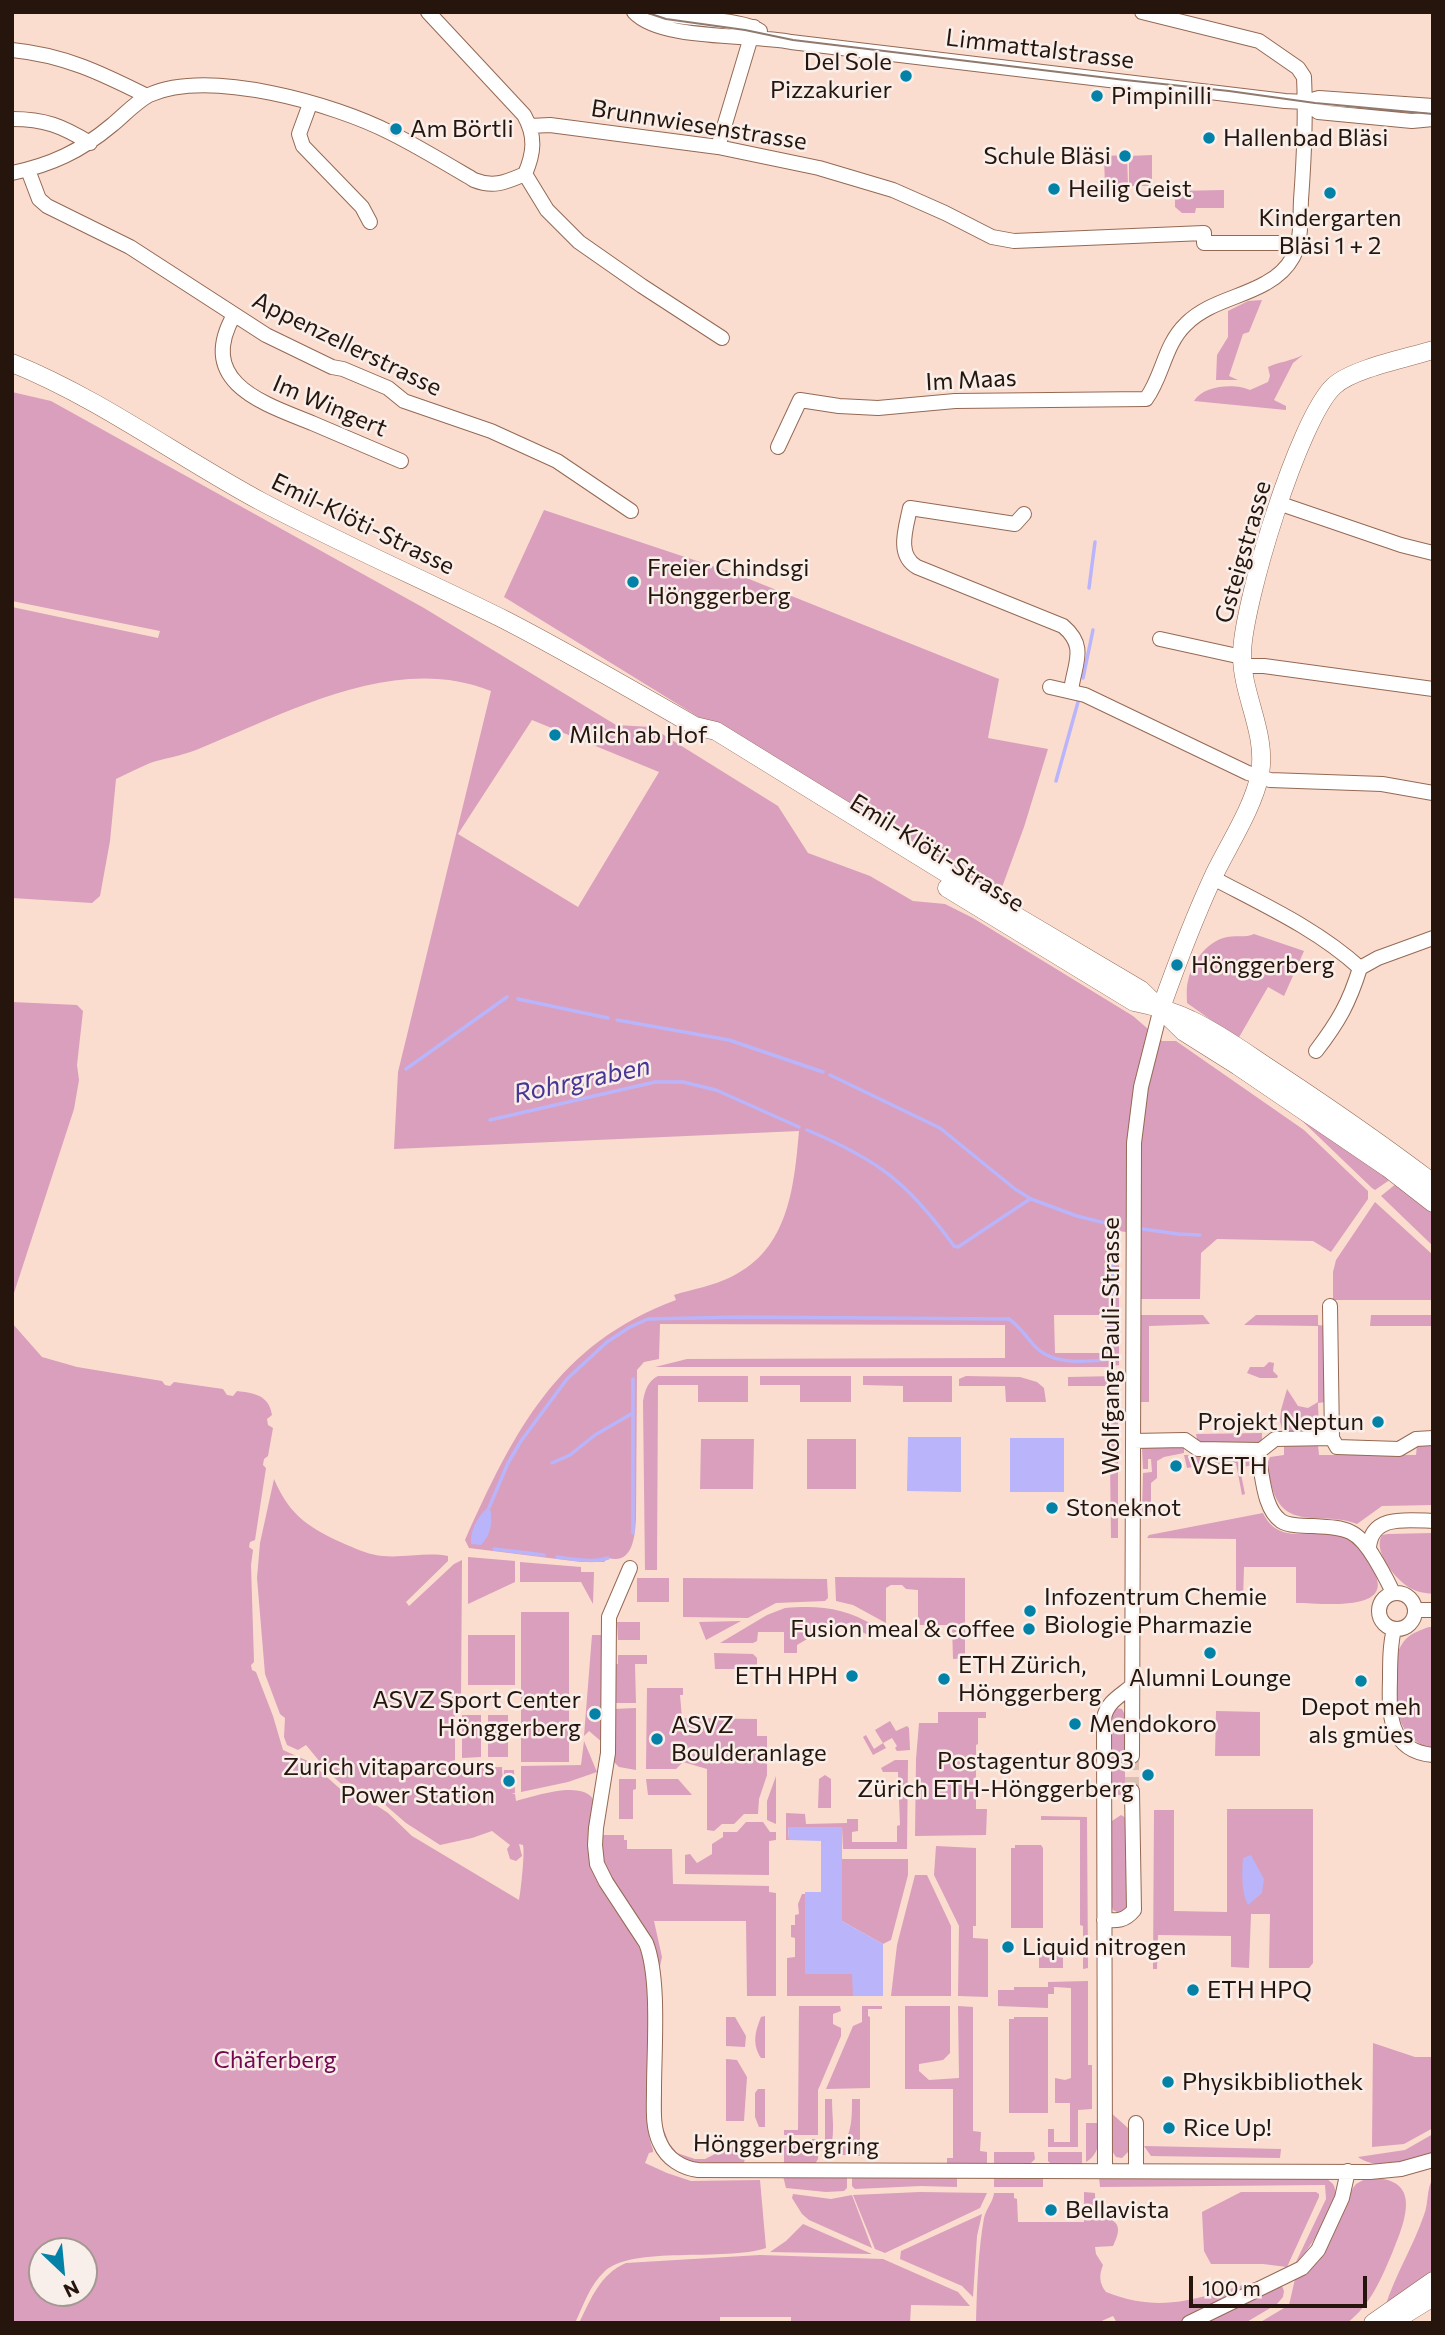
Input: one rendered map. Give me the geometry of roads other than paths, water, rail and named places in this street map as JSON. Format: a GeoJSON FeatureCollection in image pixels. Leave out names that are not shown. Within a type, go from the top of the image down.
{"type":"FeatureCollection","features":[{"type":"Feature","properties":{"kind":"street"},"geometry":{"type":"LineString","coordinates":[[12,173],[61,159],[89,144],[147,96],[176,87],[215,85],[253,90],[350,115],[390,132],[487,186],[498,185],[525,174],[533,152],[534,140],[530,126],[524,116],[428,12]]}},
{"type":"Feature","properties":{"kind":"street","name":"Limmattalstrasse"},"geometry":{"type":"LineString","coordinates":[[634,12],[641,20],[653,25],[752,33]]}},
{"type":"Feature","properties":{"kind":"street","name":"Limmattalstrasse"},"geometry":{"type":"LineString","coordinates":[[656,12],[770,38],[1023,71],[1305,102],[1319,98],[1433,106]]}},
{"type":"Feature","properties":{"kind":"street"},"geometry":{"type":"LineString","coordinates":[[1142,12],[1259,41],[1298,68],[1304,77],[1300,229],[1297,247]]}},
{"type":"Feature","properties":{"kind":"street"},"geometry":{"type":"LineString","coordinates":[[718,147],[752,33]]}},
{"type":"Feature","properties":{"kind":"street"},"geometry":{"type":"LineString","coordinates":[[12,50],[59,57],[87,67],[147,96]]}},
{"type":"Feature","properties":{"kind":"street","name":"Limmattalstrasse"},"geometry":{"type":"LineString","coordinates":[[1305,102],[1318,112],[1412,121],[1433,119]]}},
{"type":"Feature","properties":{"kind":"street"},"geometry":{"type":"LineString","coordinates":[[310,104],[299,134],[303,146],[362,207],[370,222]]}},
{"type":"Feature","properties":{"kind":"street"},"geometry":{"type":"LineString","coordinates":[[12,119],[49,122],[70,131],[89,144]]}},
{"type":"Feature","properties":{"kind":"street","name":"Brunnwiesenstrasse"},"geometry":{"type":"LineString","coordinates":[[530,126],[579,128],[718,147],[819,168],[923,203],[992,237],[1014,241],[1204,233],[1204,243],[1288,243],[1297,247]]}},
{"type":"Feature","properties":{"kind":"street","name":"Appenzellerstrasse"},"geometry":{"type":"LineString","coordinates":[[28,170],[39,200],[47,206],[130,247],[266,335],[332,368],[343,369],[388,388],[404,401],[491,431],[558,461],[631,511]]}},
{"type":"Feature","properties":{"kind":"street"},"geometry":{"type":"LineString","coordinates":[[525,174],[547,210],[579,242],[722,338]]}},
{"type":"Feature","properties":{"kind":"street","name":"Im Maas"},"geometry":{"type":"LineString","coordinates":[[778,447],[800,400],[878,408],[955,401],[1146,399],[1153,389],[1164,357],[1186,324],[1208,308],[1258,288],[1277,276],[1293,257],[1297,247]]}},
{"type":"Feature","properties":{"kind":"street","name":"Im Wingert"},"geometry":{"type":"LineString","coordinates":[[234,315],[226,330],[222,351],[227,369],[235,383],[263,403],[401,461]]}},
{"type":"Feature","properties":{"kind":"street","name":"Gsteigstrasse"},"geometry":{"type":"LineString","coordinates":[[1161,1008],[1213,878],[1253,797],[1259,777],[1263,754],[1261,739],[1242,662],[1249,609],[1279,503],[1311,419],[1318,405],[1343,379],[1433,350]]}},
{"type":"Feature","properties":{"kind":"street","name":"Emil-Klöti-Strasse"},"geometry":{"type":"LineString","coordinates":[[12,363],[47,377],[97,403],[182,457],[264,503],[570,654],[695,726],[716,732],[1141,990],[1184,1032],[1388,1168],[1433,1203]]}},
{"type":"Feature","properties":{"kind":"street"},"geometry":{"type":"LineString","coordinates":[[1279,503],[1401,545],[1433,553]]}},
{"type":"Feature","properties":{"kind":"street"},"geometry":{"type":"LineString","coordinates":[[1024,514],[1015,524],[910,509],[905,554],[917,567],[1063,626],[1074,638],[1079,652],[1071,691]]}},
{"type":"Feature","properties":{"kind":"street"},"geometry":{"type":"LineString","coordinates":[[1160,639],[1242,662],[1433,689]]}},
{"type":"Feature","properties":{"kind":"street"},"geometry":{"type":"LineString","coordinates":[[1050,687],[1085,695],[1259,777],[1270,780],[1382,784],[1433,793]]}},
{"type":"Feature","properties":{"kind":"street"},"geometry":{"type":"LineString","coordinates":[[1213,878],[1289,918],[1340,949],[1360,968]]}},
{"type":"Feature","properties":{"kind":"street"},"geometry":{"type":"LineString","coordinates":[[1316,1051],[1346,1008],[1360,968],[1433,938]]}},
{"type":"Feature","properties":{"kind":"street","name":"Emil-Klöti-Strasse"},"geometry":{"type":"LineString","coordinates":[[1161,1008],[1192,1020],[1229,1043],[1385,1147],[1433,1183]]}},
{"type":"Feature","properties":{"kind":"street","name":"Wolfgang-Pauli-Strasse"},"geometry":{"type":"LineString","coordinates":[[1132,1756],[1134,1143],[1141,1087],[1161,1008]]}},
{"type":"Feature","properties":{"kind":"street"},"geometry":{"type":"LineString","coordinates":[[1330,1306],[1332,1438],[1338,1447],[1399,1448],[1416,1439],[1433,1438]]}},
{"type":"Feature","properties":{"kind":"street"},"geometry":{"type":"LineString","coordinates":[[1133,1441],[1185,1440],[1198,1449],[1261,1450],[1275,1439],[1332,1438]]}},
{"type":"Feature","properties":{"kind":"street"},"geometry":{"type":"LineString","coordinates":[[1259,1460],[1265,1491],[1274,1513],[1282,1522],[1341,1528],[1359,1536],[1386,1577],[1393,1593]]}},
{"type":"Feature","properties":{"kind":"street"},"geometry":{"type":"LineString","coordinates":[[1369,1549],[1369,1542],[1377,1527],[1387,1522],[1433,1521]]}},
{"type":"Feature","properties":{"kind":"street","name":"Hönggerbergring"},"geometry":{"type":"LineString","coordinates":[[630,1567],[609,1617],[608,1753],[595,1846],[597,1864],[606,1882],[651,1954],[654,2002],[654,2120],[659,2143],[666,2153],[685,2168],[1370,2172],[1401,2169],[1433,2160]]}},
{"type":"Feature","properties":{"kind":"street"},"geometry":{"type":"LineString","coordinates":[[1393,1593],[1405,1594],[1411,1598],[1416,1610],[1407,1626],[1394,1629],[1383,1623],[1379,1611],[1383,1600],[1393,1593]]}},
{"type":"Feature","properties":{"kind":"street"},"geometry":{"type":"LineString","coordinates":[[1416,1610],[1433,1610]]}},
{"type":"Feature","properties":{"kind":"street"},"geometry":{"type":"LineString","coordinates":[[1394,1629],[1391,1649],[1390,1720],[1398,1736],[1411,1749],[1433,1755]]}},
{"type":"Feature","properties":{"kind":"street"},"geometry":{"type":"LineString","coordinates":[[1105,2171],[1104,1718],[1110,1703],[1132,1686]]}},
{"type":"Feature","properties":{"kind":"street"},"geometry":{"type":"LineString","coordinates":[[1104,1920],[1128,1918],[1134,1910],[1132,1791]]}},
{"type":"Feature","properties":{"kind":"street"},"geometry":{"type":"LineString","coordinates":[[1136,2123],[1136,2171]]}},
{"type":"Feature","properties":{"kind":"street"},"geometry":{"type":"LineString","coordinates":[[1189,2323],[1302,2268],[1318,2250],[1342,2198],[1348,2171]]}},
{"type":"Feature","properties":{"kind":"street"},"geometry":{"type":"LineString","coordinates":[[1373,2323],[1433,2281]]}},
{"type":"Feature","properties":{"kind":"street"},"geometry":{"type":"LineString","coordinates":[[1398,2319],[1433,2297]]}},
{"type":"Feature","properties":{"kind":"street"},"geometry":{"type":"LineString","coordinates":[[1398,2319],[1433,2307]]}},
{"type":"Feature","properties":{"kind":"waterway"},"geometry":{"type":"LineString","coordinates":[[1089,588],[1095,542]]}},
{"type":"Feature","properties":{"kind":"waterway"},"geometry":{"type":"LineString","coordinates":[[1083,678],[1093,630]]}},
{"type":"Feature","properties":{"kind":"waterway"},"geometry":{"type":"LineString","coordinates":[[1056,781],[1078,702]]}},
{"type":"Feature","properties":{"kind":"waterway","name":"Rohrgraben"},"geometry":{"type":"LineString","coordinates":[[406,1069],[507,997]]}},
{"type":"Feature","properties":{"kind":"waterway","name":"Rohrgraben"},"geometry":{"type":"LineString","coordinates":[[518,999],[608,1018]]}},
{"type":"Feature","properties":{"kind":"waterway","name":"Rohrgraben"},"geometry":{"type":"LineString","coordinates":[[617,1020],[729,1040],[823,1072]]}},
{"type":"Feature","properties":{"kind":"waterway","name":"Rohrgraben"},"geometry":{"type":"LineString","coordinates":[[830,1075],[940,1128],[1031,1199],[1077,1216],[1117,1226]]}},
{"type":"Feature","properties":{"kind":"waterway","name":"Rohrgraben"},"geometry":{"type":"LineString","coordinates":[[490,1120],[655,1082],[683,1082],[716,1090],[799,1127]]}},
{"type":"Feature","properties":{"kind":"waterway","name":"Rohrgraben"},"geometry":{"type":"LineString","coordinates":[[807,1130],[854,1152],[890,1176],[922,1206],[954,1246],[958,1247],[1030,1199]]}},
{"type":"Feature","properties":{"kind":"waterway"},"geometry":{"type":"LineString","coordinates":[[488,1510],[508,1463],[521,1441],[567,1379],[607,1342],[648,1319],[1009,1319],[1039,1350],[1056,1359],[1105,1360],[1112,1353],[1111,1226]]}},
{"type":"Feature","properties":{"kind":"waterway","name":"Rohrgraben"},"geometry":{"type":"LineString","coordinates":[[1143,1229],[1200,1235]]}},
{"type":"Feature","properties":{"kind":"waterway"},"geometry":{"type":"LineString","coordinates":[[633,1379],[633,1533]]}},
{"type":"Feature","properties":{"kind":"waterway"},"geometry":{"type":"LineString","coordinates":[[552,1463],[570,1455],[595,1435],[633,1413]]}},
{"type":"Feature","properties":{"kind":"waterway"},"geometry":{"type":"LineString","coordinates":[[494,1549],[544,1555]]}},
{"type":"Feature","properties":{"kind":"waterway"},"geometry":{"type":"LineString","coordinates":[[557,1557],[590,1560],[608,1558]]}},
{"type":"Feature","properties":{"kind":"tunnel"},"geometry":{"type":"LineString","coordinates":[[1132,1756],[1132,1791]]}},
{"type":"Feature","properties":{"kind":"tram line"},"geometry":{"type":"LineString","coordinates":[[645,12],[666,19],[793,40],[1315,103],[1433,114]]}},
{"type":"Feature","properties":{"kind":"place","name":"Del Sole Pizzakurier"},"geometry":{"type":"Point","coordinates":[906,76]}},
{"type":"Feature","properties":{"kind":"place","name":"Pimpinilli"},"geometry":{"type":"Point","coordinates":[1097,96]}},
{"type":"Feature","properties":{"kind":"place","name":"Am Börtli"},"geometry":{"type":"Point","coordinates":[396,129]}},
{"type":"Feature","properties":{"kind":"place","name":"Hallenbad Bläsi"},"geometry":{"type":"Point","coordinates":[1209,138]}},
{"type":"Feature","properties":{"kind":"place","name":"Schule Bläsi"},"geometry":{"type":"Point","coordinates":[1125,156]}},
{"type":"Feature","properties":{"kind":"place","name":"Heilig Geist"},"geometry":{"type":"Point","coordinates":[1054,189]}},
{"type":"Feature","properties":{"kind":"place","name":"Kindergarten Bläsi 1 + 2"},"geometry":{"type":"Point","coordinates":[1330,193]}},
{"type":"Feature","properties":{"kind":"place","name":"Freier Chindsgi Hönggerberg"},"geometry":{"type":"Point","coordinates":[633,582]}},
{"type":"Feature","properties":{"kind":"place","name":"Milch ab Hof"},"geometry":{"type":"Point","coordinates":[555,735]}},
{"type":"Feature","properties":{"kind":"place","name":"Hönggerberg"},"geometry":{"type":"Point","coordinates":[1177,965]}},
{"type":"Feature","properties":{"kind":"place","name":"Projekt Neptun"},"geometry":{"type":"Point","coordinates":[1378,1422]}},
{"type":"Feature","properties":{"kind":"place","name":"VSETH"},"geometry":{"type":"Point","coordinates":[1176,1466]}},
{"type":"Feature","properties":{"kind":"place","name":"Stoneknot"},"geometry":{"type":"Point","coordinates":[1052,1508]}},
{"type":"Feature","properties":{"kind":"place","name":"Infozentrum Chemie Biologie Pharmazie"},"geometry":{"type":"Point","coordinates":[1030,1611]}},
{"type":"Feature","properties":{"kind":"place","name":"Fusion meal & coffee"},"geometry":{"type":"Point","coordinates":[1029,1629]}},
{"type":"Feature","properties":{"kind":"place","name":"Alumni Lounge"},"geometry":{"type":"Point","coordinates":[1210,1653]}},
{"type":"Feature","properties":{"kind":"place","name":"ETH HPH"},"geometry":{"type":"Point","coordinates":[852,1676]}},
{"type":"Feature","properties":{"kind":"place","name":"ETH Zürich, Hönggerberg"},"geometry":{"type":"Point","coordinates":[944,1679]}},
{"type":"Feature","properties":{"kind":"place","name":"Depot meh als gmües"},"geometry":{"type":"Point","coordinates":[1361,1681]}},
{"type":"Feature","properties":{"kind":"place","name":"ASVZ Sport Center Hönggerberg"},"geometry":{"type":"Point","coordinates":[595,1714]}},
{"type":"Feature","properties":{"kind":"place","name":"Mendokoro"},"geometry":{"type":"Point","coordinates":[1075,1724]}},
{"type":"Feature","properties":{"kind":"place","name":"ASVZ Boulderanlage"},"geometry":{"type":"Point","coordinates":[657,1739]}},
{"type":"Feature","properties":{"kind":"place","name":"Postagentur 8093 Zürich ETH-Hönggerberg"},"geometry":{"type":"Point","coordinates":[1148,1775]}},
{"type":"Feature","properties":{"kind":"place","name":"Zurich vitaparcours Power Station"},"geometry":{"type":"Point","coordinates":[509,1781]}},
{"type":"Feature","properties":{"kind":"place","name":"Liquid nitrogen"},"geometry":{"type":"Point","coordinates":[1008,1947]}},
{"type":"Feature","properties":{"kind":"place","name":"ETH HPQ"},"geometry":{"type":"Point","coordinates":[1193,1990]}},
{"type":"Feature","properties":{"kind":"place","name":"Physikbibliothek"},"geometry":{"type":"Point","coordinates":[1168,2082]}},
{"type":"Feature","properties":{"kind":"place","name":"Rice Up!"},"geometry":{"type":"Point","coordinates":[1169,2128]}},
{"type":"Feature","properties":{"kind":"place","name":"Bellavista"},"geometry":{"type":"Point","coordinates":[1051,2210]}},
{"type":"Feature","properties":{"kind":"park label","name":"Chäferberg"},"geometry":{"type":"Point","coordinates":[275,2060]}}]}
